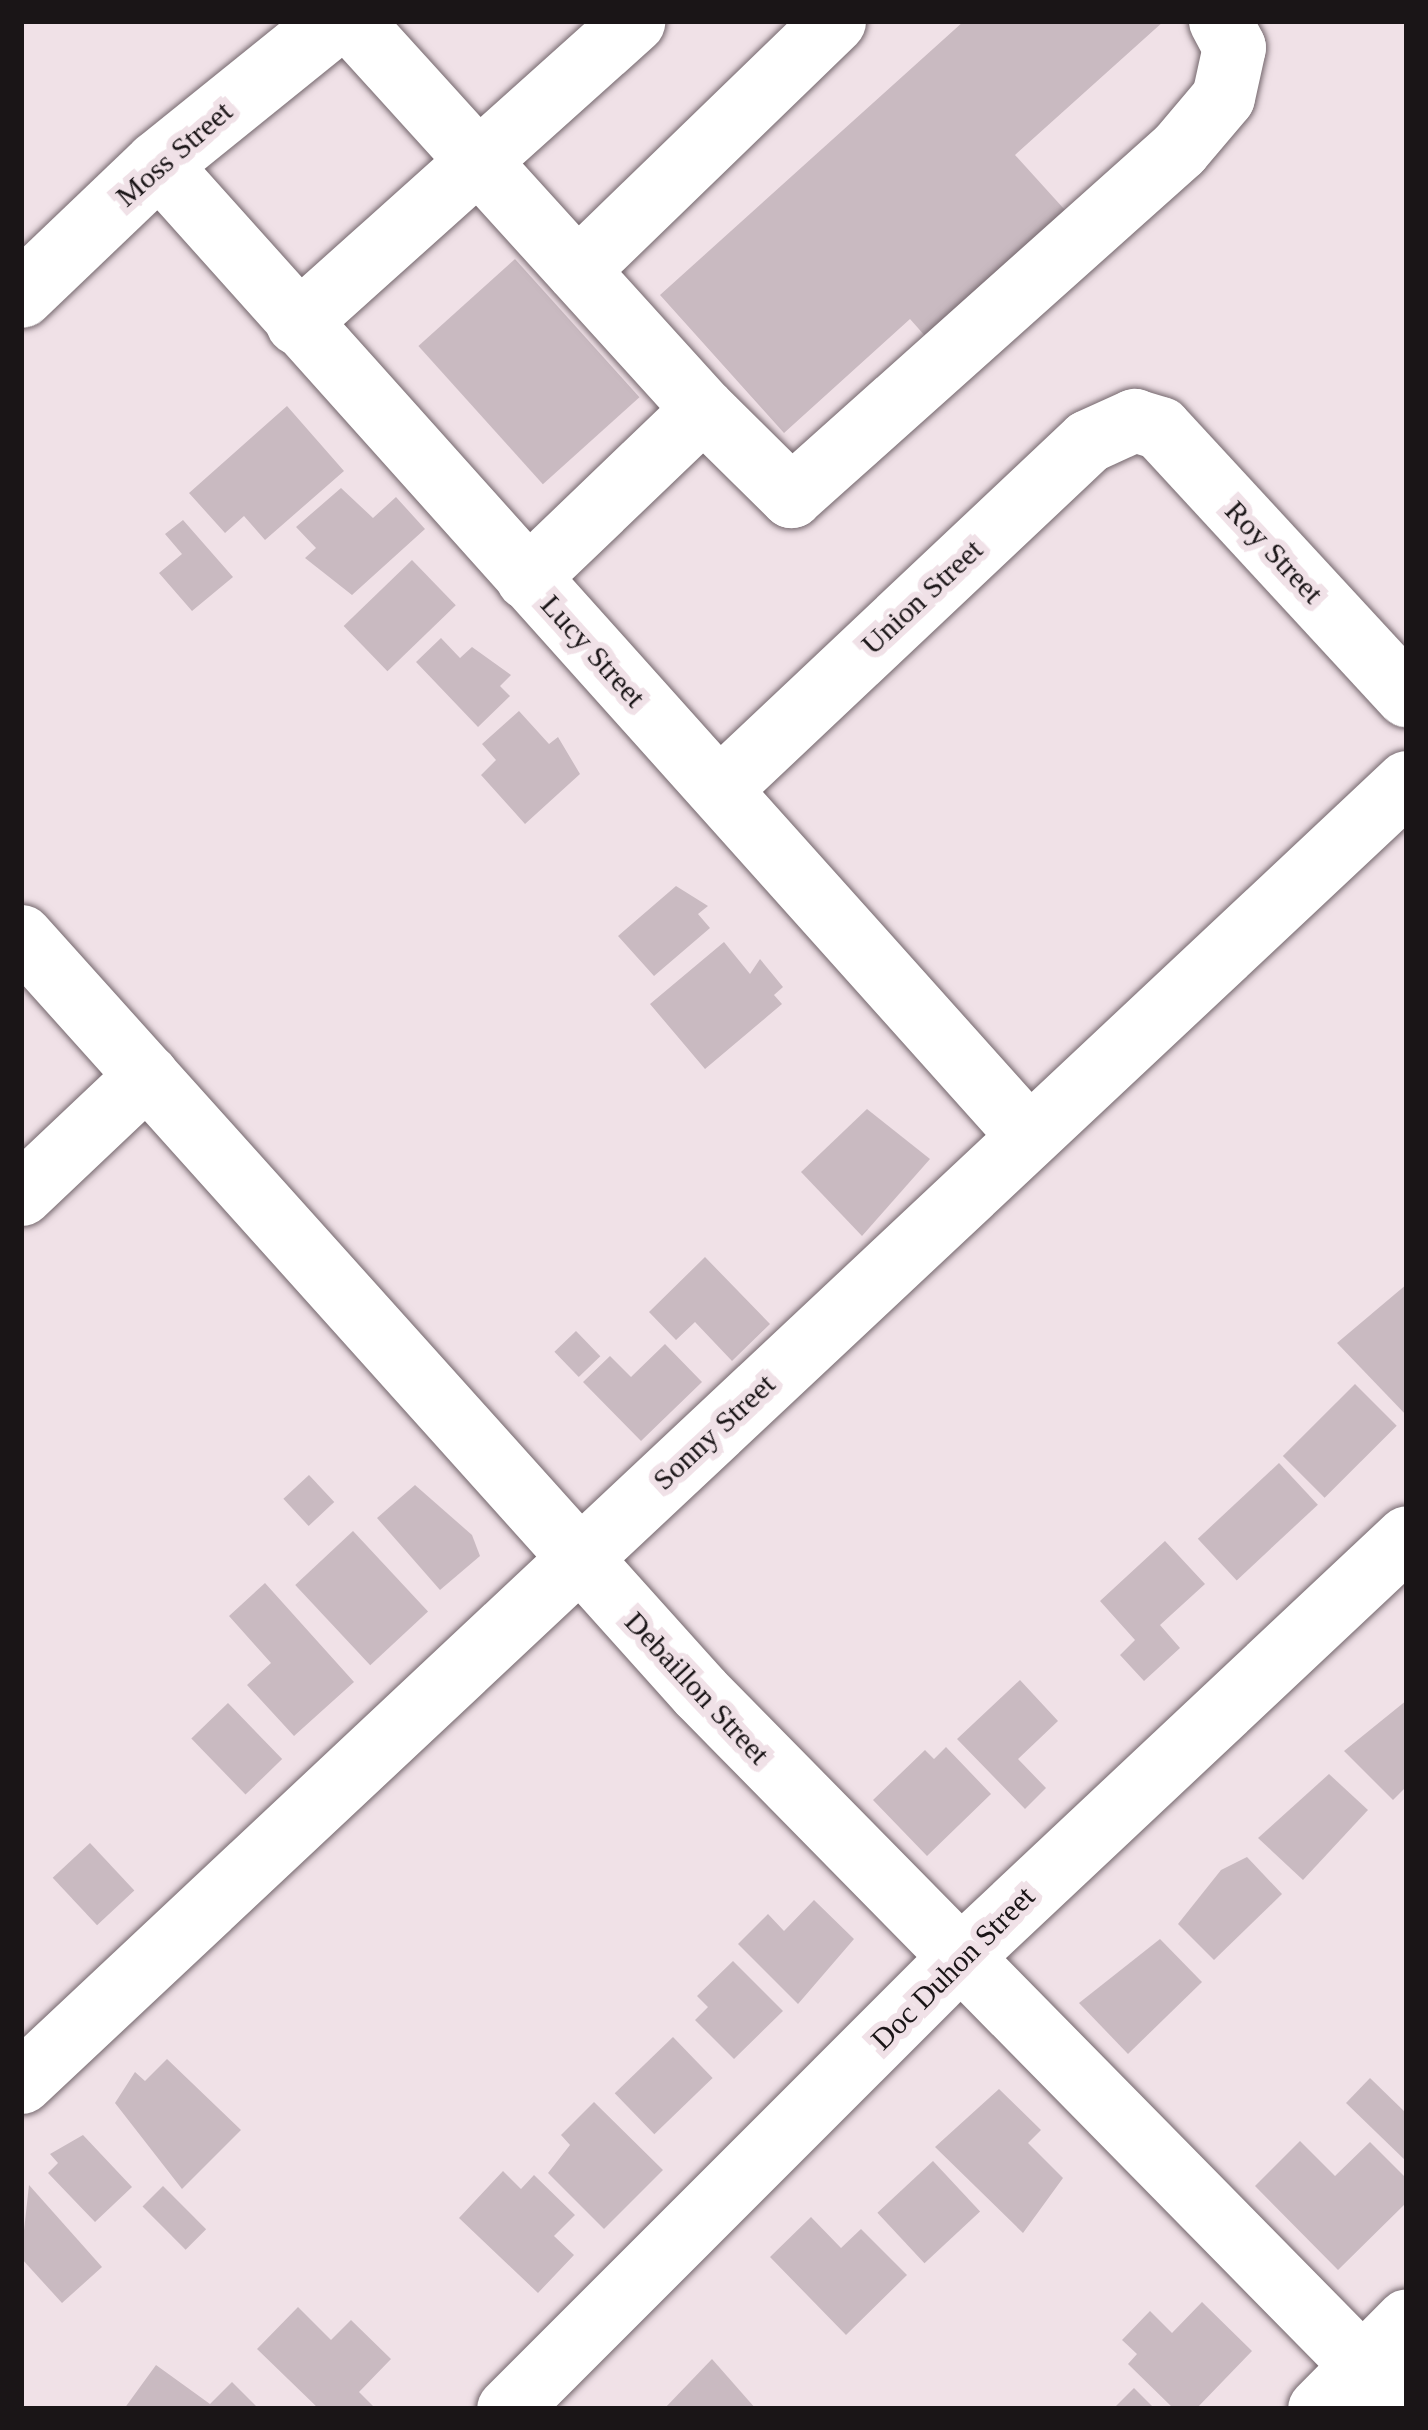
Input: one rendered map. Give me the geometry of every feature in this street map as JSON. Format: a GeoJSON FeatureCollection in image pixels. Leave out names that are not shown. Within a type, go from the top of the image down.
{"type":"FeatureCollection","features":[{"type":"Feature","properties":{"kind":"main road","name":"Moss Street"},"geometry":{"type":"LineString","coordinates":[[21,295],[158,164],[335,21]]}},
{"type":"Feature","properties":{"kind":"street"},"geometry":{"type":"LineString","coordinates":[[351,21],[703,409],[791,496],[1180,149],[1223,97],[1234,47],[1220,21]]}},
{"type":"Feature","properties":{"kind":"street"},"geometry":{"type":"LineString","coordinates":[[297,323],[633,21]]}},
{"type":"Feature","properties":{"kind":"street"},"geometry":{"type":"LineString","coordinates":[[577,270],[834,21]]}},
{"type":"Feature","properties":{"kind":"street","name":"Lucy Street"},"geometry":{"type":"LineString","coordinates":[[158,164],[1029,1136]]}},
{"type":"Feature","properties":{"kind":"street"},"geometry":{"type":"LineString","coordinates":[[526,578],[703,409]]}},
{"type":"Feature","properties":{"kind":"street","name":"Roy Street"},"geometry":{"type":"LineString","coordinates":[[1134,420],[1160,428],[1407,696]]}},
{"type":"Feature","properties":{"kind":"street","name":"Union Street"},"geometry":{"type":"LineString","coordinates":[[718,789],[1088,440],[1134,420]]}},
{"type":"Feature","properties":{"kind":"street","name":"Sonny Street"},"geometry":{"type":"LineString","coordinates":[[21,2082],[1407,782]]}},
{"type":"Feature","properties":{"kind":"street","name":"Debaillon Street"},"geometry":{"type":"LineString","coordinates":[[21,936],[580,1558],[1362,2395]]}},
{"type":"Feature","properties":{"kind":"street"},"geometry":{"type":"LineString","coordinates":[[21,1194],[147,1076]]}},
{"type":"Feature","properties":{"kind":"street","name":"Doc Duhon Street"},"geometry":{"type":"LineString","coordinates":[[508,2409],[958,1959],[1407,1537]]}},
{"type":"Feature","properties":{"kind":"street"},"geometry":{"type":"LineString","coordinates":[[1362,2395],[1407,2320]]}},
{"type":"Feature","properties":{"kind":"building"},"geometry":{"type":"Polygon","coordinates":[[[964,21],[1164,21],[1015,155],[1074,220],[934,346],[910,319],[784,433],[660,295],[964,21]]]}},
{"type":"Feature","properties":{"kind":"building"},"geometry":{"type":"Polygon","coordinates":[[[515,259],[639,397],[543,484],[418,346],[515,259]]]}},
{"type":"Feature","properties":{"kind":"building"},"geometry":{"type":"Polygon","coordinates":[[[287,406],[344,471],[265,540],[244,516],[225,533],[189,493],[287,406]]]}},
{"type":"Feature","properties":{"kind":"building"},"geometry":{"type":"Polygon","coordinates":[[[341,488],[373,518],[396,497],[425,529],[352,595],[305,558],[316,548],[296,527],[341,488]]]}},
{"type":"Feature","properties":{"kind":"building"},"geometry":{"type":"Polygon","coordinates":[[[183,520],[233,577],[192,611],[159,573],[182,554],[165,534],[183,520]]]}},
{"type":"Feature","properties":{"kind":"building"},"geometry":{"type":"Polygon","coordinates":[[[412,560],[456,605],[387,671],[344,626],[412,560]]]}},
{"type":"Feature","properties":{"kind":"building"},"geometry":{"type":"Polygon","coordinates":[[[441,638],[460,658],[472,647],[511,675],[500,686],[510,696],[478,727],[416,662],[441,638]]]}},
{"type":"Feature","properties":{"kind":"building"},"geometry":{"type":"Polygon","coordinates":[[[519,711],[549,744],[558,737],[580,774],[525,824],[481,775],[496,760],[482,744],[519,711]]]}},
{"type":"Feature","properties":{"kind":"building"},"geometry":{"type":"Polygon","coordinates":[[[676,886],[708,906],[698,914],[710,928],[654,976],[618,936],[676,886]]]}},
{"type":"Feature","properties":{"kind":"building"},"geometry":{"type":"Polygon","coordinates":[[[724,942],[750,974],[760,959],[783,987],[774,995],[782,1004],[705,1069],[650,1004],[724,942]]]}},
{"type":"Feature","properties":{"kind":"building"},"geometry":{"type":"Polygon","coordinates":[[[867,1109],[930,1159],[862,1236],[801,1172],[867,1109]]]}},
{"type":"Feature","properties":{"kind":"building"},"geometry":{"type":"Polygon","coordinates":[[[705,1257],[770,1324],[732,1361],[695,1322],[676,1340],[649,1312],[705,1257]]]}},
{"type":"Feature","properties":{"kind":"building"},"geometry":{"type":"Polygon","coordinates":[[[1407,1284],[1407,1416],[1337,1343],[1407,1284]]]}},
{"type":"Feature","properties":{"kind":"building"},"geometry":{"type":"Polygon","coordinates":[[[576,1331],[600,1356],[579,1377],[554,1352],[576,1331]]]}},
{"type":"Feature","properties":{"kind":"building"},"geometry":{"type":"Polygon","coordinates":[[[665,1344],[702,1382],[641,1441],[583,1382],[610,1356],[631,1377],[665,1344]]]}},
{"type":"Feature","properties":{"kind":"building"},"geometry":{"type":"Polygon","coordinates":[[[1355,1384],[1397,1426],[1325,1498],[1283,1456],[1355,1384]]]}},
{"type":"Feature","properties":{"kind":"building"},"geometry":{"type":"Polygon","coordinates":[[[1279,1463],[1318,1505],[1237,1580],[1198,1539],[1279,1463]]]}},
{"type":"Feature","properties":{"kind":"building"},"geometry":{"type":"Polygon","coordinates":[[[309,1475],[334,1502],[309,1526],[283,1499],[309,1475]]]}},
{"type":"Feature","properties":{"kind":"building"},"geometry":{"type":"Polygon","coordinates":[[[415,1485],[472,1535],[480,1556],[440,1590],[377,1518],[415,1485]]]}},
{"type":"Feature","properties":{"kind":"building"},"geometry":{"type":"Polygon","coordinates":[[[353,1531],[428,1611],[370,1665],[295,1585],[353,1531]]]}},
{"type":"Feature","properties":{"kind":"building"},"geometry":{"type":"Polygon","coordinates":[[[1165,1541],[1205,1584],[1160,1625],[1180,1648],[1144,1681],[1120,1655],[1135,1640],[1100,1601],[1165,1541]]]}},
{"type":"Feature","properties":{"kind":"building"},"geometry":{"type":"Polygon","coordinates":[[[265,1583],[354,1682],[294,1736],[247,1685],[271,1663],[229,1616],[265,1583]]]}},
{"type":"Feature","properties":{"kind":"building"},"geometry":{"type":"Polygon","coordinates":[[[1020,1680],[1058,1721],[1018,1759],[1046,1788],[1025,1809],[957,1739],[1020,1680]]]}},
{"type":"Feature","properties":{"kind":"building"},"geometry":{"type":"Polygon","coordinates":[[[1407,1700],[1407,1786],[1393,1800],[1344,1751],[1407,1700]]]}},
{"type":"Feature","properties":{"kind":"building"},"geometry":{"type":"Polygon","coordinates":[[[228,1703],[282,1759],[245,1795],[191,1738],[228,1703]]]}},
{"type":"Feature","properties":{"kind":"building"},"geometry":{"type":"Polygon","coordinates":[[[946,1747],[991,1794],[927,1856],[873,1800],[925,1750],[934,1759],[946,1747]]]}},
{"type":"Feature","properties":{"kind":"building"},"geometry":{"type":"Polygon","coordinates":[[[1329,1774],[1368,1810],[1303,1880],[1258,1838],[1329,1774]]]}},
{"type":"Feature","properties":{"kind":"building"},"geometry":{"type":"Polygon","coordinates":[[[90,1843],[134,1891],[97,1925],[53,1878],[90,1843]]]}},
{"type":"Feature","properties":{"kind":"building"},"geometry":{"type":"Polygon","coordinates":[[[1247,1857],[1282,1894],[1214,1960],[1178,1924],[1221,1870],[1247,1857]]]}},
{"type":"Feature","properties":{"kind":"building"},"geometry":{"type":"Polygon","coordinates":[[[814,1900],[854,1939],[798,2004],[738,1944],[768,1914],[784,1931],[814,1900]]]}},
{"type":"Feature","properties":{"kind":"building"},"geometry":{"type":"Polygon","coordinates":[[[1160,1939],[1202,1982],[1128,2054],[1079,2003],[1160,1939]]]}},
{"type":"Feature","properties":{"kind":"building"},"geometry":{"type":"Polygon","coordinates":[[[733,1961],[783,2011],[734,2059],[695,2020],[708,2007],[697,1996],[733,1961]]]}},
{"type":"Feature","properties":{"kind":"building"},"geometry":{"type":"Polygon","coordinates":[[[673,2037],[713,2078],[654,2134],[615,2093],[673,2037]]]}},
{"type":"Feature","properties":{"kind":"building"},"geometry":{"type":"Polygon","coordinates":[[[167,2059],[241,2130],[182,2189],[115,2103],[135,2072],[145,2081],[167,2059]]]}},
{"type":"Feature","properties":{"kind":"building"},"geometry":{"type":"Polygon","coordinates":[[[1370,2078],[1407,2114],[1407,2162],[1346,2103],[1370,2078]]]}},
{"type":"Feature","properties":{"kind":"building"},"geometry":{"type":"Polygon","coordinates":[[[999,2089],[1041,2130],[1028,2143],[1063,2178],[1023,2233],[935,2147],[999,2089]]]}},
{"type":"Feature","properties":{"kind":"building"},"geometry":{"type":"Polygon","coordinates":[[[594,2102],[663,2170],[604,2229],[548,2173],[570,2145],[561,2135],[594,2102]]]}},
{"type":"Feature","properties":{"kind":"building"},"geometry":{"type":"Polygon","coordinates":[[[83,2135],[132,2187],[95,2222],[48,2173],[58,2163],[50,2154],[83,2135]]]}},
{"type":"Feature","properties":{"kind":"building"},"geometry":{"type":"Polygon","coordinates":[[[1300,2141],[1335,2176],[1370,2142],[1407,2179],[1407,2202],[1338,2270],[1255,2186],[1300,2141]]]}},
{"type":"Feature","properties":{"kind":"building"},"geometry":{"type":"Polygon","coordinates":[[[933,2161],[980,2211],[924,2263],[877,2213],[933,2161]]]}},
{"type":"Feature","properties":{"kind":"building"},"geometry":{"type":"Polygon","coordinates":[[[503,2171],[521,2189],[534,2175],[575,2215],[554,2236],[574,2255],[538,2293],[459,2218],[503,2171]]]}},
{"type":"Feature","properties":{"kind":"building"},"geometry":{"type":"Polygon","coordinates":[[[29,2185],[102,2267],[62,2303],[21,2258],[29,2185]]]}},
{"type":"Feature","properties":{"kind":"building"},"geometry":{"type":"Polygon","coordinates":[[[163,2186],[206,2229],[186,2250],[142,2207],[163,2186]]]}},
{"type":"Feature","properties":{"kind":"building"},"geometry":{"type":"Polygon","coordinates":[[[811,2217],[841,2248],[861,2229],[907,2275],[846,2335],[770,2257],[811,2217]]]}},
{"type":"Feature","properties":{"kind":"building"},"geometry":{"type":"Polygon","coordinates":[[[1202,2302],[1252,2351],[1196,2409],[1174,2409],[1128,2364],[1137,2354],[1122,2340],[1150,2311],[1172,2333],[1202,2302]]]}},
{"type":"Feature","properties":{"kind":"building"},"geometry":{"type":"Polygon","coordinates":[[[298,2307],[331,2340],[351,2320],[391,2359],[359,2392],[376,2409],[319,2409],[257,2349],[298,2307]]]}},
{"type":"Feature","properties":{"kind":"building"},"geometry":{"type":"Polygon","coordinates":[[[712,2359],[756,2409],[664,2409],[712,2359]]]}},
{"type":"Feature","properties":{"kind":"building"},"geometry":{"type":"Polygon","coordinates":[[[156,2365],[210,2404],[232,2382],[259,2409],[124,2409],[156,2365]]]}},
{"type":"Feature","properties":{"kind":"building"},"geometry":{"type":"Polygon","coordinates":[[[1134,2388],[1155,2409],[1113,2409],[1134,2388]]]}}]}
